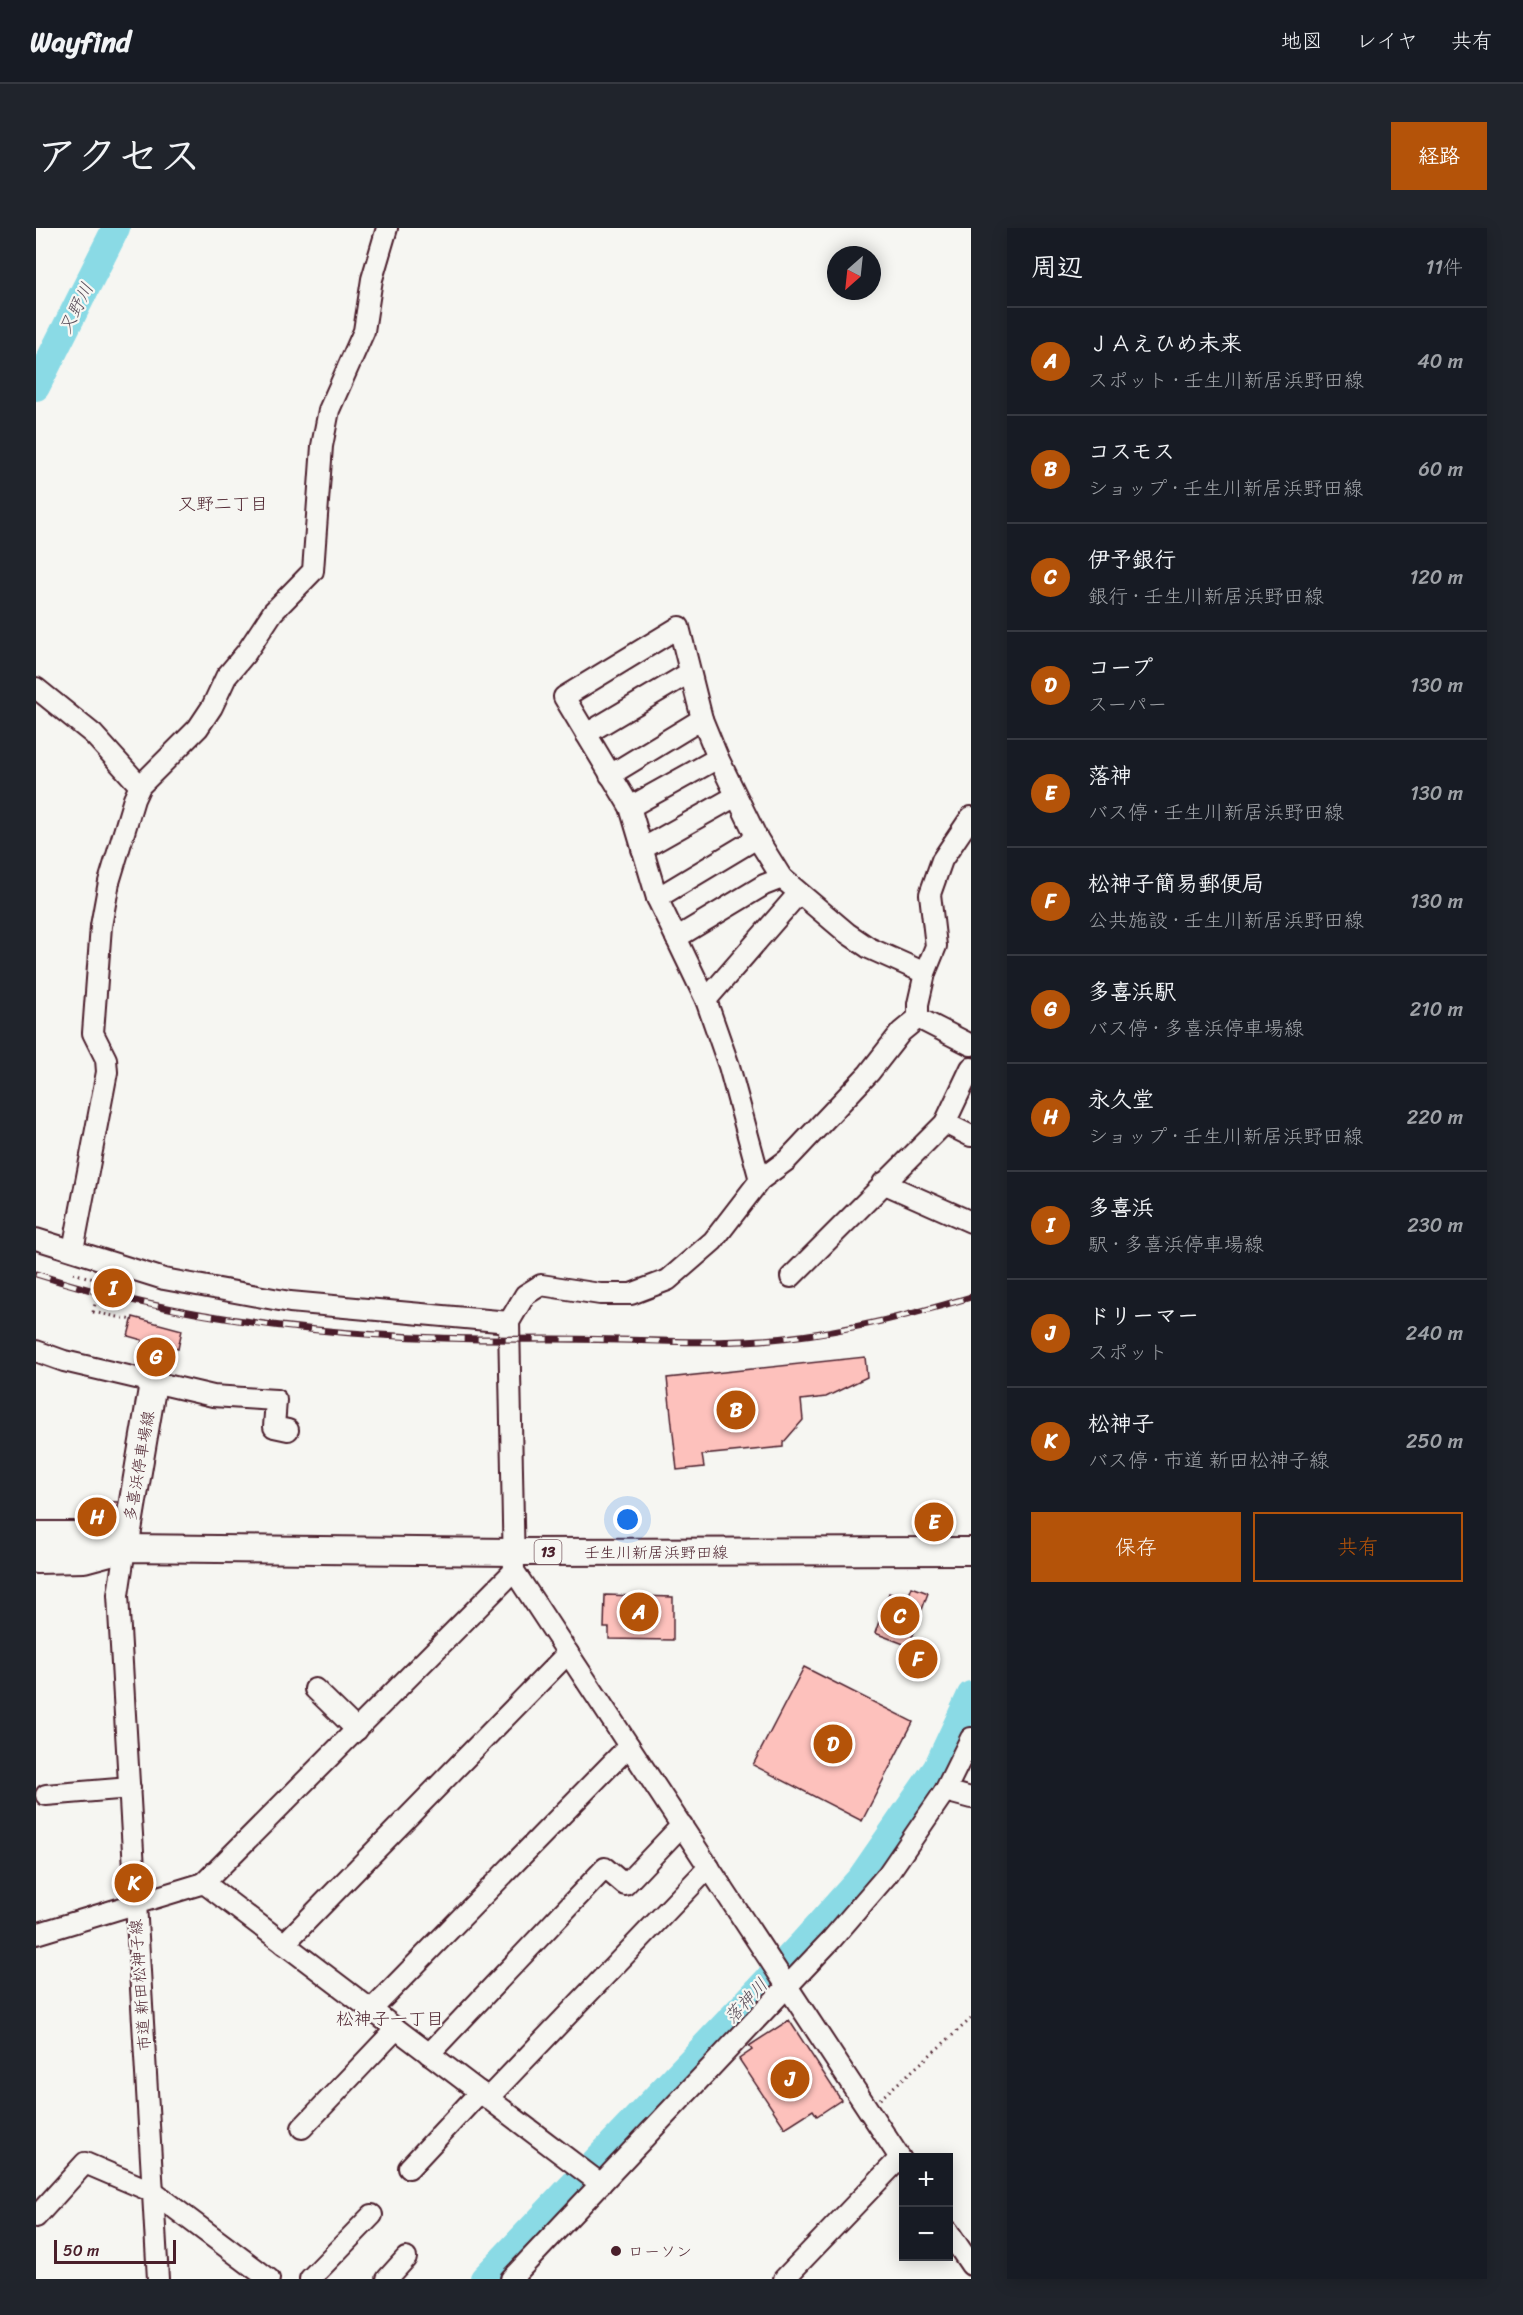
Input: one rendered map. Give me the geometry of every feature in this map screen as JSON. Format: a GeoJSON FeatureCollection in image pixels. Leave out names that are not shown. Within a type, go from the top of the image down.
{"type":"FeatureCollection","features":[{"type":"Feature","properties":{"kind":"main road","name":"多喜浜停車場線"},"geometry":{"type":"LineString","coordinates":[[125,1548],[153,1383]]}},
{"type":"Feature","properties":{"kind":"main road","name":"壬生川新居浜野田線"},"geometry":{"type":"LineString","coordinates":[[36,1535],[86,1535],[125,1548],[514,1561],[971,1551]]}},
{"type":"Feature","properties":{"kind":"main road","name":"壬生川新居浜野田線"},"geometry":{"type":"LineString","coordinates":[[36,1560],[84,1559],[125,1548]]}},
{"type":"Feature","properties":{"kind":"street"},"geometry":{"type":"LineString","coordinates":[[73,1250],[107,1072],[106,1059],[93,1033],[101,926],[109,882],[140,786],[198,728],[212,707],[226,676],[246,653],[273,612],[313,571],[322,446],[329,410],[364,332],[372,279],[387,228]]}},
{"type":"Feature","properties":{"kind":"street"},"geometry":{"type":"LineString","coordinates":[[760,1180],[729,1066],[706,1000],[657,898],[630,807],[564,697],[679,627],[702,719],[718,758],[757,838],[782,878],[798,894],[869,948],[925,973]]}},
{"type":"Feature","properties":{"kind":"street"},"geometry":{"type":"LineString","coordinates":[[586,734],[689,673]]}},
{"type":"Feature","properties":{"kind":"street"},"geometry":{"type":"LineString","coordinates":[[36,688],[93,734],[140,786]]}},
{"type":"Feature","properties":{"kind":"street"},"geometry":{"type":"LineString","coordinates":[[610,775],[702,719]]}},
{"type":"Feature","properties":{"kind":"street"},"geometry":{"type":"LineString","coordinates":[[630,807],[718,758]]}},
{"type":"Feature","properties":{"kind":"street"},"geometry":{"type":"LineString","coordinates":[[642,849],[736,795]]}},
{"type":"Feature","properties":{"kind":"street"},"geometry":{"type":"LineString","coordinates":[[918,1018],[918,1004],[925,973],[936,946],[930,894],[942,860],[971,817]]}},
{"type":"Feature","properties":{"kind":"street"},"geometry":{"type":"LineString","coordinates":[[657,898],[757,838]]}},
{"type":"Feature","properties":{"kind":"street"},"geometry":{"type":"LineString","coordinates":[[676,938],[764,885],[782,878]]}},
{"type":"Feature","properties":{"kind":"street"},"geometry":{"type":"LineString","coordinates":[[706,1000],[798,894]]}},
{"type":"Feature","properties":{"kind":"street"},"geometry":{"type":"LineString","coordinates":[[918,1018],[971,1045]]}},
{"type":"Feature","properties":{"kind":"street"},"geometry":{"type":"LineString","coordinates":[[899,2156],[568,1653],[514,1561],[509,1322],[525,1295],[541,1285],[600,1294],[631,1294],[668,1280],[713,1241],[760,1180],[788,1160],[869,1073],[901,1032],[918,1018]]}},
{"type":"Feature","properties":{"kind":"street"},"geometry":{"type":"LineString","coordinates":[[791,1277],[945,1123],[971,1068]]}},
{"type":"Feature","properties":{"kind":"street"},"geometry":{"type":"LineString","coordinates":[[945,1123],[971,1136]]}},
{"type":"Feature","properties":{"kind":"street"},"geometry":{"type":"LineString","coordinates":[[883,1183],[971,1222]]}},
{"type":"Feature","properties":{"kind":"street"},"geometry":{"type":"LineString","coordinates":[[36,1239],[164,1279],[290,1302],[509,1322]]}},
{"type":"Feature","properties":{"kind":"street"},"geometry":{"type":"LineString","coordinates":[[36,1351],[64,1361],[213,1396],[276,1400],[274,1427],[288,1430]]}},
{"type":"Feature","properties":{"kind":"street","name":"市道 新田松神子線"},"geometry":{"type":"LineString","coordinates":[[125,1548],[118,1595],[158,2279]]}},
{"type":"Feature","properties":{"kind":"street"},"geometry":{"type":"LineString","coordinates":[[36,1934],[204,1883],[357,1730],[514,1561]]}},
{"type":"Feature","properties":{"kind":"street"},"geometry":{"type":"LineString","coordinates":[[284,1944],[568,1653]]}},
{"type":"Feature","properties":{"kind":"street"},"geometry":{"type":"LineString","coordinates":[[315,1689],[357,1730]]}},
{"type":"Feature","properties":{"kind":"street"},"geometry":{"type":"LineString","coordinates":[[511,2279],[598,2182],[785,1982],[832,1939],[888,1874],[945,1791],[971,1738]]}},
{"type":"Feature","properties":{"kind":"street"},"geometry":{"type":"LineString","coordinates":[[371,2010],[629,1746]]}},
{"type":"Feature","properties":{"kind":"street"},"geometry":{"type":"LineString","coordinates":[[46,1795],[130,1788]]}},
{"type":"Feature","properties":{"kind":"street"},"geometry":{"type":"LineString","coordinates":[[945,1791],[971,1798]]}},
{"type":"Feature","properties":{"kind":"street"},"geometry":{"type":"LineString","coordinates":[[429,2054],[605,1868],[625,1885],[681,1825]]}},
{"type":"Feature","properties":{"kind":"street"},"geometry":{"type":"LineString","coordinates":[[409,2168],[709,1867]]}},
{"type":"Feature","properties":{"kind":"street"},"geometry":{"type":"LineString","coordinates":[[204,1883],[598,2182]]}},
{"type":"Feature","properties":{"kind":"street"},"geometry":{"type":"LineString","coordinates":[[302,2128],[396,2029]]}},
{"type":"Feature","properties":{"kind":"street"},"geometry":{"type":"LineString","coordinates":[[36,2217],[85,2163],[153,2192],[269,2279]]}},
{"type":"Feature","properties":{"kind":"street"},"geometry":{"type":"LineString","coordinates":[[784,2279],[899,2164]]}},
{"type":"Feature","properties":{"kind":"street"},"geometry":{"type":"LineString","coordinates":[[310,2279],[372,2215]]}},
{"type":"Feature","properties":{"kind":"street"},"geometry":{"type":"LineString","coordinates":[[953,2238],[971,2265]]}},
{"type":"Feature","properties":{"kind":"street"},"geometry":{"type":"LineString","coordinates":[[387,2279],[406,2258]]}},
{"type":"Feature","properties":{"kind":"path"},"geometry":{"type":"LineString","coordinates":[[73,1273],[101,1281],[93,1312],[133,1320]]}},
{"type":"Feature","properties":{"kind":"path"},"geometry":{"type":"LineString","coordinates":[[868,2110],[971,2019]]}},
{"type":"Feature","properties":{"kind":"building"},"geometry":{"type":"Polygon","coordinates":[[[133,1317],[182,1330],[178,1349],[170,1347],[169,1352],[141,1345],[142,1340],[128,1336],[133,1317]]]}},
{"type":"Feature","properties":{"kind":"building"},"geometry":{"type":"Polygon","coordinates":[[[865,1357],[867,1377],[826,1397],[801,1400],[803,1420],[783,1443],[783,1447],[702,1455],[704,1467],[677,1470],[667,1378],[865,1357]]]}},
{"type":"Feature","properties":{"kind":"building"},"geometry":{"type":"Polygon","coordinates":[[[88,1501],[118,1502],[116,1512],[96,1522],[88,1520],[88,1501]]]}},
{"type":"Feature","properties":{"kind":"building"},"geometry":{"type":"Polygon","coordinates":[[[912,1587],[928,1593],[909,1646],[875,1633],[889,1593],[907,1600],[912,1587]]]}},
{"type":"Feature","properties":{"kind":"building"},"geometry":{"type":"Polygon","coordinates":[[[605,1595],[673,1597],[673,1640],[609,1639],[609,1628],[604,1628],[605,1595]]]}},
{"type":"Feature","properties":{"kind":"building"},"geometry":{"type":"Polygon","coordinates":[[[804,1667],[913,1722],[862,1821],[753,1765],[804,1667]]]}},
{"type":"Feature","properties":{"kind":"building"},"geometry":{"type":"Polygon","coordinates":[[[789,2020],[841,2100],[817,2116],[813,2110],[785,2128],[739,2059],[752,2050],[749,2046],[789,2020]]]}},
{"type":"Feature","properties":{"kind":"waterway","name":"又野川"},"geometry":{"type":"LineString","coordinates":[[36,387],[116,228]]}},
{"type":"Feature","properties":{"kind":"waterway","name":"落神川"},"geometry":{"type":"LineString","coordinates":[[484,2279],[801,1945],[861,1878],[937,1768],[971,1695]]}},
{"type":"Feature","properties":{"kind":"railway"},"geometry":{"type":"LineString","coordinates":[[36,1274],[97,1292],[223,1318],[351,1333],[479,1339],[707,1342],[788,1338],[868,1324],[971,1297]]}},
{"type":"Feature","properties":{"kind":"place","name":"多喜浜"},"geometry":{"type":"Point","coordinates":[113,1288]}},
{"type":"Feature","properties":{"kind":"place","name":"多喜浜駅"},"geometry":{"type":"Point","coordinates":[156,1357]}},
{"type":"Feature","properties":{"kind":"place","name":"コスモス"},"geometry":{"type":"Point","coordinates":[736,1410]}},
{"type":"Feature","properties":{"kind":"place","name":"永久堂"},"geometry":{"type":"Point","coordinates":[97,1517]}},
{"type":"Feature","properties":{"kind":"place","name":"落神"},"geometry":{"type":"Point","coordinates":[934,1522]}},
{"type":"Feature","properties":{"kind":"place","name":"ＪＡえひめ未来"},"geometry":{"type":"Point","coordinates":[639,1612]}},
{"type":"Feature","properties":{"kind":"place","name":"伊予銀行"},"geometry":{"type":"Point","coordinates":[900,1616]}},
{"type":"Feature","properties":{"kind":"place","name":"松神子簡易郵便局"},"geometry":{"type":"Point","coordinates":[918,1659]}},
{"type":"Feature","properties":{"kind":"place","name":"コープ"},"geometry":{"type":"Point","coordinates":[833,1744]}},
{"type":"Feature","properties":{"kind":"place","name":"松神子"},"geometry":{"type":"Point","coordinates":[134,1883]}},
{"type":"Feature","properties":{"kind":"place","name":"ドリーマー"},"geometry":{"type":"Point","coordinates":[790,2079]}},
{"type":"Feature","properties":{"kind":"place","name":"ローソン"},"geometry":{"type":"Point","coordinates":[616,2251]}},
{"type":"Feature","properties":{"kind":"district","name":"又野二丁目"},"geometry":{"type":"Point","coordinates":[223,504]}},
{"type":"Feature","properties":{"kind":"district","name":"松神子一丁目"},"geometry":{"type":"Point","coordinates":[390,2019]}}]}
